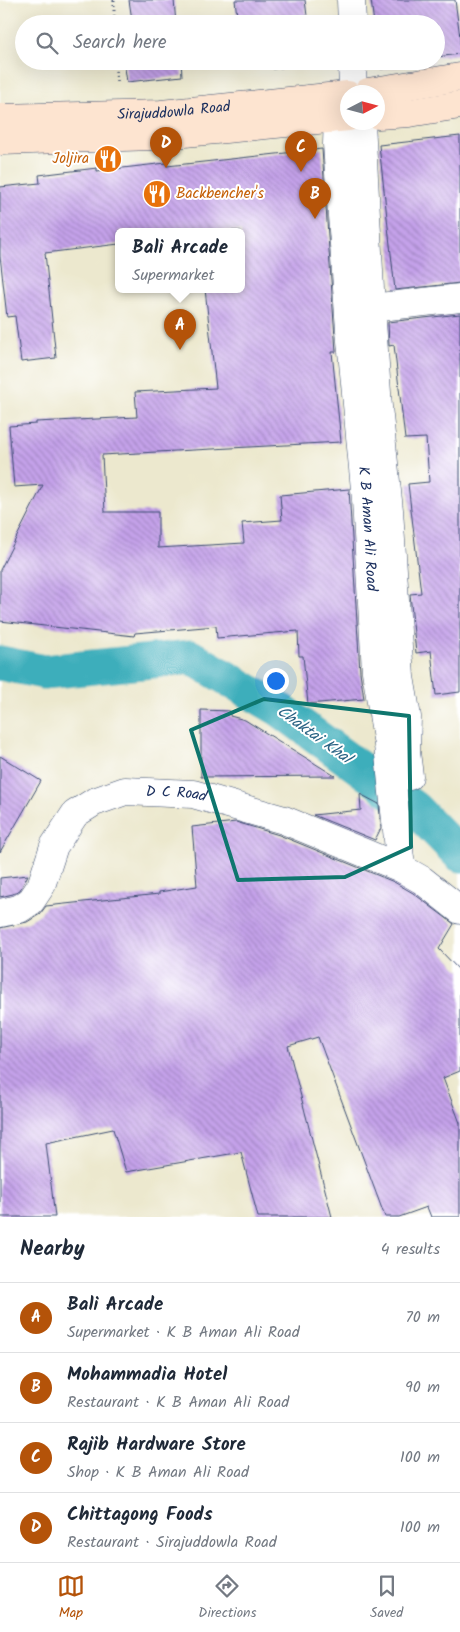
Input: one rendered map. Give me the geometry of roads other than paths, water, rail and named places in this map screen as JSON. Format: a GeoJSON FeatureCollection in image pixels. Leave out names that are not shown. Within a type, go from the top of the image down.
{"type":"FeatureCollection","features":[{"type":"Feature","properties":{"kind":"main road"},"geometry":{"type":"LineString","coordinates":[[385,89],[460,77]]}},
{"type":"Feature","properties":{"kind":"main road"},"geometry":{"type":"LineString","coordinates":[[385,115],[409,113],[460,104]]}},
{"type":"Feature","properties":{"kind":"main road","name":"Sirajuddowla Road"},"geometry":{"type":"LineString","coordinates":[[0,118],[161,114],[340,113]]}},
{"type":"Feature","properties":{"kind":"main road","name":"Sirajuddowla Road"},"geometry":{"type":"LineString","coordinates":[[0,141],[154,136],[340,114]]}},
{"type":"Feature","properties":{"kind":"street"},"geometry":{"type":"LineString","coordinates":[[351,0],[352,15]]}},
{"type":"Feature","properties":{"kind":"street"},"geometry":{"type":"LineString","coordinates":[[352,70],[353,85]]}},
{"type":"Feature","properties":{"kind":"street","name":"K B Aman Ali Road"},"geometry":{"type":"LineString","coordinates":[[344,130],[337,154],[350,330],[366,500],[411,874]]}},
{"type":"Feature","properties":{"kind":"street","name":"K B Aman Ali Road"},"geometry":{"type":"LineString","coordinates":[[351,130],[371,308],[388,510],[388,674]]}},
{"type":"Feature","properties":{"kind":"street"},"geometry":{"type":"LineString","coordinates":[[371,308],[460,298]]}},
{"type":"Feature","properties":{"kind":"street","name":"D C Road"},"geometry":{"type":"LineString","coordinates":[[0,913],[19,909],[31,900],[41,886],[54,846],[75,814],[94,802],[125,791],[193,794],[284,820],[411,874]]}},
{"type":"Feature","properties":{"kind":"street"},"geometry":{"type":"LineString","coordinates":[[411,874],[460,910]]}},
{"type":"Feature","properties":{"kind":"waterway","name":"Chaktai Khal"},"geometry":{"type":"LineString","coordinates":[[0,663],[44,672],[191,657],[279,709],[414,808],[460,855]]}},
{"type":"Feature","properties":{"kind":"place","name":"Joljira"},"geometry":{"type":"Point","coordinates":[108,159]}},
{"type":"Feature","properties":{"kind":"place","name":"Chittagong Foods"},"geometry":{"type":"Point","coordinates":[166,168]}},
{"type":"Feature","properties":{"kind":"place","name":"Rajib Hardware Store"},"geometry":{"type":"Point","coordinates":[301,172]}},
{"type":"Feature","properties":{"kind":"place","name":"Backbencher's"},"geometry":{"type":"Point","coordinates":[157,194]}},
{"type":"Feature","properties":{"kind":"place","name":"Mohammadia Hotel"},"geometry":{"type":"Point","coordinates":[315,219]}},
{"type":"Feature","properties":{"kind":"place","name":"Bali Arcade"},"geometry":{"type":"Point","coordinates":[180,350]}}]}
